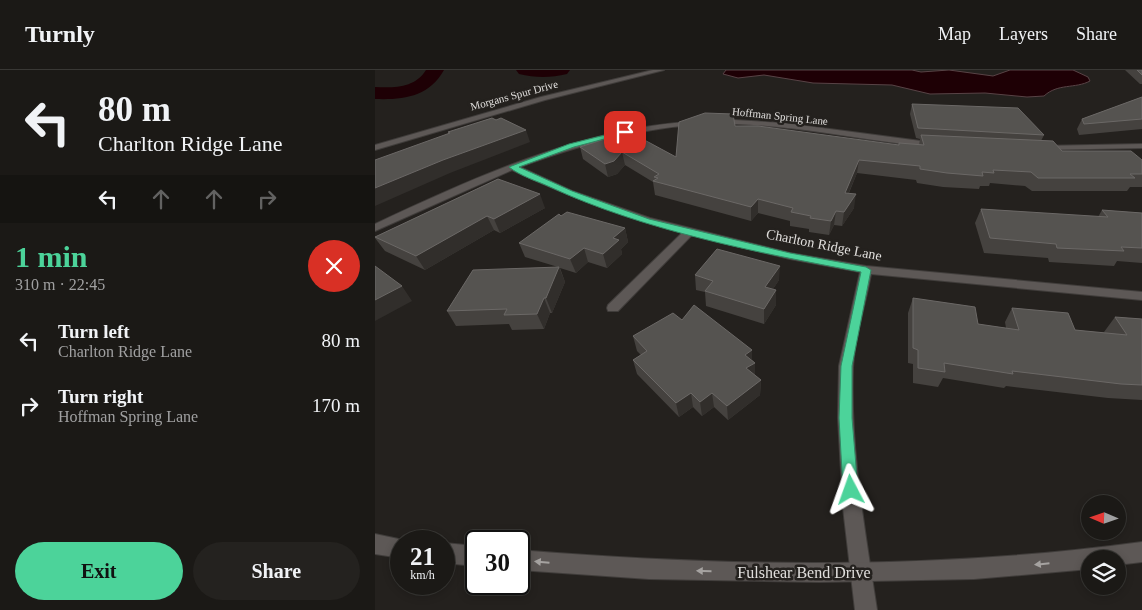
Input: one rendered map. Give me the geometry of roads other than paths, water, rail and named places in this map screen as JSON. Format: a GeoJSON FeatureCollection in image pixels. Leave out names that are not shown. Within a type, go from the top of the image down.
{"type":"FeatureCollection","features":[{"type":"Feature","properties":{"kind":"street","name":"Morgans Spur Drive"},"geometry":{"type":"LineString","coordinates":[[375,148],[535,100],[661,70]]}},
{"type":"Feature","properties":{"kind":"street","name":"Hoffman Spring Lane"},"geometry":{"type":"LineString","coordinates":[[375,228],[513,167],[572,145],[608,135],[659,126],[706,122],[774,125],[949,146]]}},
{"type":"Feature","properties":{"kind":"street"},"geometry":{"type":"LineString","coordinates":[[1034,148],[1141,146]]}},
{"type":"Feature","properties":{"kind":"street","name":"Charlton Ridge Lane"},"geometry":{"type":"LineString","coordinates":[[513,167],[603,206],[689,232],[790,256],[866,270],[1052,290],[1142,296]]}},
{"type":"Feature","properties":{"kind":"street"},"geometry":{"type":"LineString","coordinates":[[613,308],[689,232]]}},
{"type":"Feature","properties":{"kind":"street"},"geometry":{"type":"LineString","coordinates":[[866,270],[847,366],[845,418],[860,573],[866,610]]}},
{"type":"Feature","properties":{"kind":"street"},"geometry":{"type":"LineString","coordinates":[[375,544],[390,546]]}},
{"type":"Feature","properties":{"kind":"street","name":"Fulshear Bend Drive"},"geometry":{"type":"LineString","coordinates":[[1126,554],[1142,552]]}},
{"type":"Feature","properties":{"kind":"street","name":"Fulshear Bend Drive"},"geometry":{"type":"LineString","coordinates":[[530,561],[604,568],[658,570],[860,573],[1037,565],[1081,560]]}},
{"type":"Feature","properties":{"kind":"waterway"},"geometry":{"type":"LineString","coordinates":[[375,93],[401,92],[417,88],[425,83],[435,70]]}},
{"type":"Feature","properties":{"kind":"waterway"},"geometry":{"type":"LineString","coordinates":[[525,70],[537,72],[561,70]]}}]}
